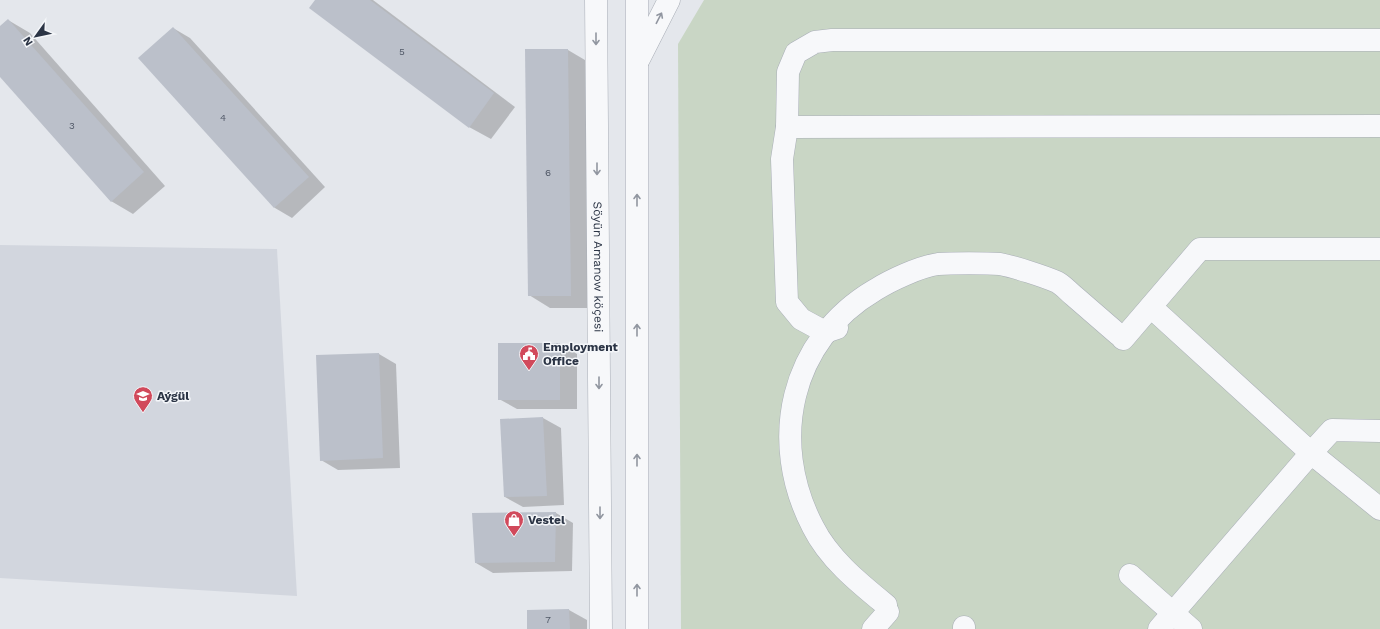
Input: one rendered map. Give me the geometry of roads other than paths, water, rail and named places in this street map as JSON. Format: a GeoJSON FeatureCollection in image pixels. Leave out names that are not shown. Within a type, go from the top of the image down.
{"type":"FeatureCollection","features":[{"type":"Feature","properties":{"kind":"street","name":"Söyün Amanow köçesi"},"geometry":{"type":"LineString","coordinates":[[596,0],[601,629]]}},
{"type":"Feature","properties":{"kind":"street"},"geometry":{"type":"LineString","coordinates":[[637,0],[637,629]]}},
{"type":"Feature","properties":{"kind":"street"},"geometry":{"type":"LineString","coordinates":[[637,62],[669,0]]}},
{"type":"Feature","properties":{"kind":"street"},"geometry":{"type":"LineString","coordinates":[[831,330],[801,319],[787,302],[782,159],[787,127],[788,72],[796,53],[814,42],[832,40],[1380,40]]}},
{"type":"Feature","properties":{"kind":"street"},"geometry":{"type":"LineString","coordinates":[[787,127],[1380,126]]}},
{"type":"Feature","properties":{"kind":"street"},"geometry":{"type":"LineString","coordinates":[[873,629],[887,608],[836,560],[813,528],[796,485],[789,437],[796,393],[810,355],[855,302],[892,279],[937,264],[1001,264],[1058,283],[1121,337],[1151,307],[1200,249],[1380,249]]}},
{"type":"Feature","properties":{"kind":"street"},"geometry":{"type":"LineString","coordinates":[[1151,307],[1311,453],[1380,510]]}},
{"type":"Feature","properties":{"kind":"street"},"geometry":{"type":"LineString","coordinates":[[1159,629],[1332,430],[1380,431]]}},
{"type":"Feature","properties":{"kind":"street"},"geometry":{"type":"LineString","coordinates":[[1130,575],[1191,629]]}},
{"type":"Feature","properties":{"kind":"place","name":"Employment Office"},"geometry":{"type":"Point","coordinates":[529,371]}},
{"type":"Feature","properties":{"kind":"place","name":"Aýgül"},"geometry":{"type":"Point","coordinates":[143,413]}},
{"type":"Feature","properties":{"kind":"place","name":"Vestel"},"geometry":{"type":"Point","coordinates":[514,537]}}]}
